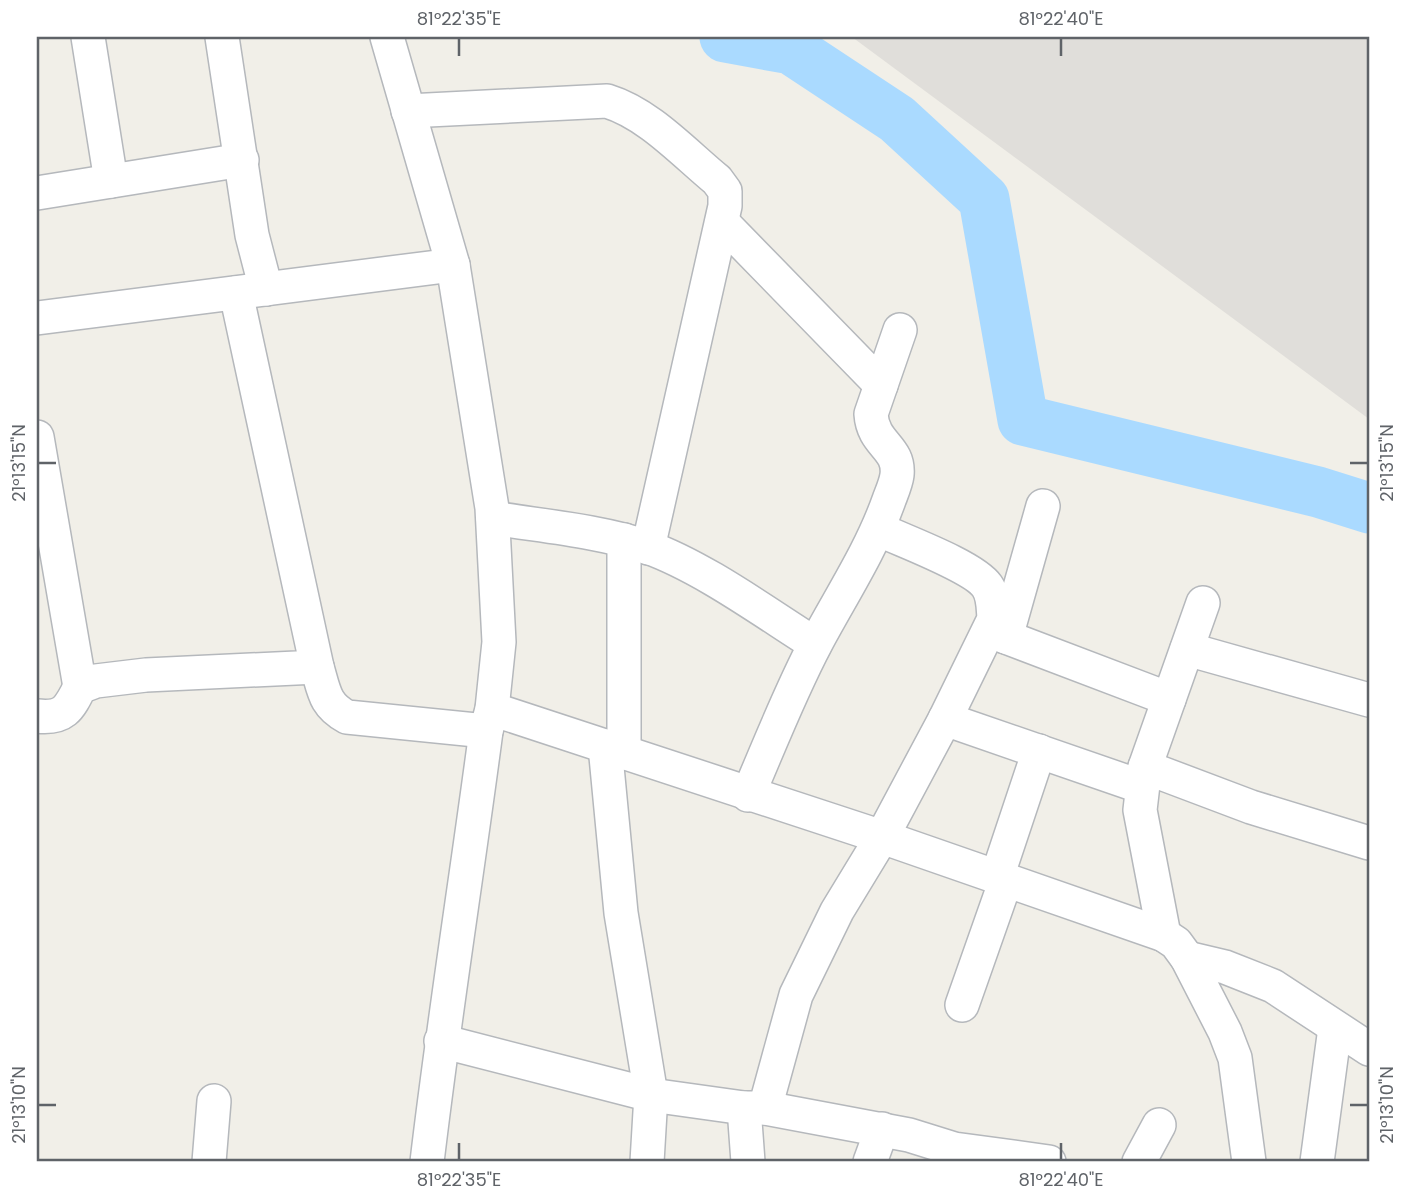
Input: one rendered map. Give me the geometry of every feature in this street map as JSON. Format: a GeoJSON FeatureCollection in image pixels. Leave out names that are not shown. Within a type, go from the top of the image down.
{"type":"FeatureCollection","features":[{"type":"Feature","properties":{"kind":"street"},"geometry":{"type":"LineString","coordinates":[[88,37],[111,181]]}},
{"type":"Feature","properties":{"kind":"street"},"geometry":{"type":"LineString","coordinates":[[222,37],[252,235],[251,291],[317,667],[326,698],[333,710],[347,717],[489,720],[615,749],[882,837],[1164,935],[1176,943],[1187,958],[1225,1032],[1235,1058],[1249,1162]]}},
{"type":"Feature","properties":{"kind":"street"},"geometry":{"type":"LineString","coordinates":[[387,37],[453,265],[493,518],[499,642],[468,872],[441,1041],[427,1162]]}},
{"type":"Feature","properties":{"kind":"street"},"geometry":{"type":"LineString","coordinates":[[408,111],[607,101],[624,106],[640,116],[717,180],[725,191],[722,222],[636,544],[615,749],[621,914],[650,1095],[647,1162]]}},
{"type":"Feature","properties":{"kind":"street"},"geometry":{"type":"LineString","coordinates":[[37,193],[242,160]]}},
{"type":"Feature","properties":{"kind":"street"},"geometry":{"type":"LineString","coordinates":[[722,222],[881,384]]}},
{"type":"Feature","properties":{"kind":"street"},"geometry":{"type":"LineString","coordinates":[[37,318],[453,265]]}},
{"type":"Feature","properties":{"kind":"street"},"geometry":{"type":"LineString","coordinates":[[748,795],[815,644],[878,529],[897,478],[897,463],[892,452],[879,439],[872,425],[871,414],[900,330]]}},
{"type":"Feature","properties":{"kind":"street"},"geometry":{"type":"LineString","coordinates":[[37,437],[45,530],[80,687],[71,707],[61,714],[37,716]]}},
{"type":"Feature","properties":{"kind":"street"},"geometry":{"type":"LineString","coordinates":[[748,1162],[755,1108],[796,995],[837,911],[882,837],[946,719],[998,634],[1043,506]]}},
{"type":"Feature","properties":{"kind":"street"},"geometry":{"type":"LineString","coordinates":[[493,518],[636,544],[684,563],[815,644]]}},
{"type":"Feature","properties":{"kind":"street"},"geometry":{"type":"LineString","coordinates":[[878,529],[968,571],[987,586],[993,601],[998,634]]}},
{"type":"Feature","properties":{"kind":"street"},"geometry":{"type":"LineString","coordinates":[[1164,935],[1140,810],[1143,777],[1203,603]]}},
{"type":"Feature","properties":{"kind":"street"},"geometry":{"type":"LineString","coordinates":[[998,634],[1170,699]]}},
{"type":"Feature","properties":{"kind":"street"},"geometry":{"type":"LineString","coordinates":[[1187,649],[1369,700]]}},
{"type":"Feature","properties":{"kind":"street"},"geometry":{"type":"LineString","coordinates":[[80,687],[96,681],[146,675],[317,667]]}},
{"type":"Feature","properties":{"kind":"street"},"geometry":{"type":"LineString","coordinates":[[946,719],[1039,751],[1251,807],[1369,843]]}},
{"type":"Feature","properties":{"kind":"street"},"geometry":{"type":"LineString","coordinates":[[962,1005],[1039,751]]}},
{"type":"Feature","properties":{"kind":"street"},"geometry":{"type":"LineString","coordinates":[[1187,958],[1225,967],[1273,986],[1369,1049]]}},
{"type":"Feature","properties":{"kind":"street"},"geometry":{"type":"LineString","coordinates":[[1317,1162],[1335,1028]]}},
{"type":"Feature","properties":{"kind":"street"},"geometry":{"type":"LineString","coordinates":[[441,1041],[650,1095],[755,1108],[882,1129],[909,1135],[953,1155],[1049,1162]]}},
{"type":"Feature","properties":{"kind":"street"},"geometry":{"type":"LineString","coordinates":[[209,1162],[214,1101]]}},
{"type":"Feature","properties":{"kind":"street"},"geometry":{"type":"LineString","coordinates":[[1139,1162],[1160,1125]]}},
{"type":"Feature","properties":{"kind":"street"},"geometry":{"type":"LineString","coordinates":[[870,1162],[882,1129]]}},
{"type":"Feature","properties":{"kind":"shaded area"},"geometry":{"type":"Polygon","coordinates":[[[852,37],[1369,37],[1369,419],[852,37]]]}},
{"type":"Feature","properties":{"kind":"waterway"},"geometry":{"type":"LineString","coordinates":[[725,37],[791,49],[897,119],[984,199],[1023,420],[1318,492],[1369,508]]}}]}
